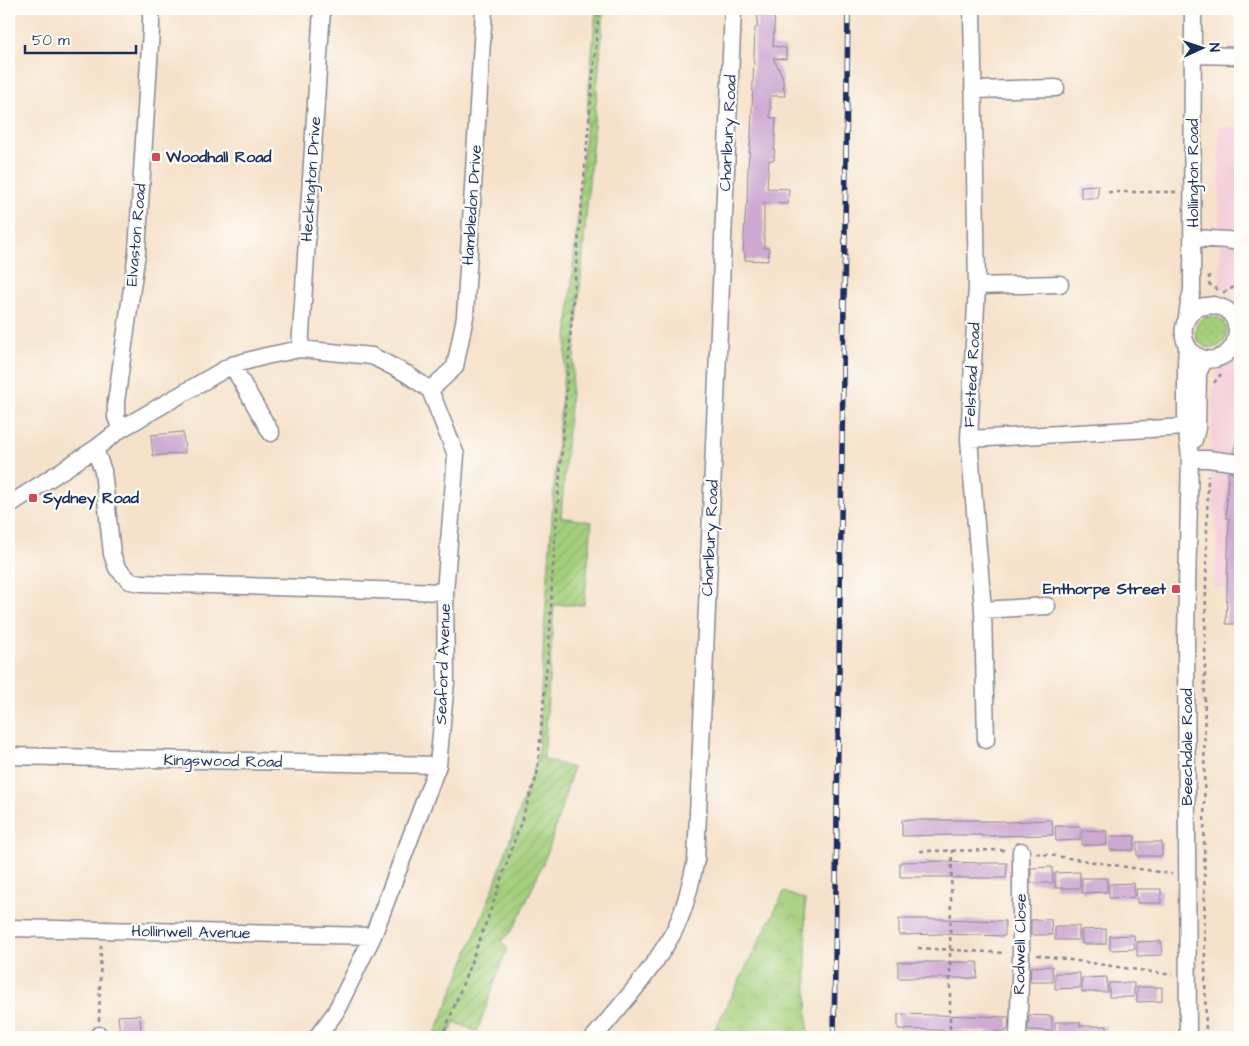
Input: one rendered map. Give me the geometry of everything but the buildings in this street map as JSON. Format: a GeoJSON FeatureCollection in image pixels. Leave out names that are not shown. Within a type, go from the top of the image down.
{"type":"FeatureCollection","features":[{"type":"Feature","properties":{"kind":"street","name":"Elvaston Road"},"geometry":{"type":"LineString","coordinates":[[122,429],[116,417],[116,402],[137,252],[151,9]]}},
{"type":"Feature","properties":{"kind":"street","name":"Heckington Drive"},"geometry":{"type":"LineString","coordinates":[[300,349],[322,9]]}},
{"type":"Feature","properties":{"kind":"street","name":"Hambledon Drive"},"geometry":{"type":"LineString","coordinates":[[430,390],[455,367],[465,317],[484,9]]}},
{"type":"Feature","properties":{"kind":"street","name":"Charlbury Road"},"geometry":{"type":"LineString","coordinates":[[594,1037],[650,969],[674,932],[688,896],[696,860],[733,9]]}},
{"type":"Feature","properties":{"kind":"street","name":"Felstead Road"},"geometry":{"type":"LineString","coordinates":[[972,9],[977,286],[969,439],[984,610],[986,740]]}},
{"type":"Feature","properties":{"kind":"street","name":"Hollington Road"},"geometry":{"type":"LineString","coordinates":[[1194,9],[1193,238],[1192,291],[1189,303],[1194,312]]}},
{"type":"Feature","properties":{"kind":"street"},"geometry":{"type":"LineString","coordinates":[[1193,55],[1240,56]]}},
{"type":"Feature","properties":{"kind":"street"},"geometry":{"type":"LineString","coordinates":[[973,90],[1056,88]]}},
{"type":"Feature","properties":{"kind":"street"},"geometry":{"type":"LineString","coordinates":[[1193,238],[1240,242]]}},
{"type":"Feature","properties":{"kind":"street"},"geometry":{"type":"LineString","coordinates":[[977,286],[1060,284]]}},
{"type":"Feature","properties":{"kind":"street"},"geometry":{"type":"LineString","coordinates":[[969,439],[1186,427],[1187,347],[1183,332],[1184,326],[1194,312],[1213,306],[1236,313],[1238,344],[1226,355],[1212,360],[1205,359],[1195,355],[1187,347]]}},
{"type":"Feature","properties":{"kind":"street"},"geometry":{"type":"LineString","coordinates":[[9,505],[95,449],[122,429],[232,365],[300,349],[372,356],[407,374],[430,390]]}},
{"type":"Feature","properties":{"kind":"street","name":"Beechdale Road"},"geometry":{"type":"LineString","coordinates":[[1190,457],[1196,428],[1198,373],[1205,359]]}},
{"type":"Feature","properties":{"kind":"street"},"geometry":{"type":"LineString","coordinates":[[232,365],[270,433]]}},
{"type":"Feature","properties":{"kind":"street","name":"Seaford Avenue"},"geometry":{"type":"LineString","coordinates":[[317,1037],[335,1013],[373,936],[438,765],[446,682],[445,592],[456,455],[430,390]]}},
{"type":"Feature","properties":{"kind":"street","name":"Beechdale Road"},"geometry":{"type":"LineString","coordinates":[[1186,427],[1190,457],[1186,635],[1188,1037]]}},
{"type":"Feature","properties":{"kind":"street"},"geometry":{"type":"LineString","coordinates":[[95,449],[103,471],[112,554],[117,568],[130,581],[142,583],[445,592]]}},
{"type":"Feature","properties":{"kind":"street"},"geometry":{"type":"LineString","coordinates":[[1190,457],[1240,463]]}},
{"type":"Feature","properties":{"kind":"street"},"geometry":{"type":"LineString","coordinates":[[984,610],[1047,606]]}},
{"type":"Feature","properties":{"kind":"street","name":"Kingswood Road"},"geometry":{"type":"LineString","coordinates":[[9,756],[438,765]]}},
{"type":"Feature","properties":{"kind":"street","name":"Rodwell Close"},"geometry":{"type":"LineString","coordinates":[[1018,1037],[1021,953],[1021,850]]}},
{"type":"Feature","properties":{"kind":"street","name":"Hollinwell Avenue"},"geometry":{"type":"LineString","coordinates":[[9,928],[373,936]]}},
{"type":"Feature","properties":{"kind":"path"},"geometry":{"type":"LineString","coordinates":[[440,1037],[446,1028],[489,915],[538,775],[550,639],[553,571],[573,301],[599,9]]}},
{"type":"Feature","properties":{"kind":"path"},"geometry":{"type":"LineString","coordinates":[[1108,192],[1177,192]]}},
{"type":"Feature","properties":{"kind":"path"},"geometry":{"type":"LineString","coordinates":[[1209,274],[1209,284],[1224,292],[1234,287],[1240,280]]}},
{"type":"Feature","properties":{"kind":"path"},"geometry":{"type":"LineString","coordinates":[[1206,1037],[1205,683],[1208,459]]}},
{"type":"Feature","properties":{"kind":"path"},"geometry":{"type":"LineString","coordinates":[[950,1037],[952,850]]}},
{"type":"Feature","properties":{"kind":"path"},"geometry":{"type":"LineString","coordinates":[[920,851],[1021,850],[1173,874]]}},
{"type":"Feature","properties":{"kind":"path"},"geometry":{"type":"LineString","coordinates":[[98,1036],[101,930]]}},
{"type":"Feature","properties":{"kind":"path"},"geometry":{"type":"LineString","coordinates":[[918,948],[1021,953],[1174,975]]}},
{"type":"Feature","properties":{"kind":"shaded area"},"geometry":{"type":"Polygon","coordinates":[[[1219,127],[1240,127],[1240,290],[1238,287],[1232,291],[1220,288],[1219,127]]]}},
{"type":"Feature","properties":{"kind":"shaded area"},"geometry":{"type":"Polygon","coordinates":[[[1240,359],[1240,588],[1213,587],[1218,541],[1212,497],[1213,393],[1217,370],[1240,359]]]}},
{"type":"Feature","properties":{"kind":"green space"},"geometry":{"type":"Polygon","coordinates":[[[596,9],[604,9],[561,517],[592,522],[584,605],[554,605],[544,759],[573,768],[549,849],[522,912],[513,929],[501,942],[507,948],[477,1032],[455,1022],[447,1037],[432,1037],[438,1027],[493,889],[538,757],[544,631],[556,461],[596,9]]]}},
{"type":"Feature","properties":{"kind":"green space"},"geometry":{"type":"Polygon","coordinates":[[[1211,316],[1217,317],[1222,321],[1226,326],[1226,338],[1222,343],[1217,347],[1211,348],[1205,347],[1200,343],[1196,338],[1195,332],[1196,326],[1200,321],[1205,317],[1211,316]]]}},
{"type":"Feature","properties":{"kind":"green space"},"geometry":{"type":"Polygon","coordinates":[[[784,892],[805,900],[808,1037],[711,1037],[784,892]]]}},
{"type":"Feature","properties":{"kind":"railway"},"geometry":{"type":"LineString","coordinates":[[834,1037],[848,9]]}},
{"type":"Feature","properties":{"kind":"place","name":"Woodhall Road"},"geometry":{"type":"Point","coordinates":[156,157]}},
{"type":"Feature","properties":{"kind":"place","name":"Sydney Road"},"geometry":{"type":"Point","coordinates":[33,498]}},
{"type":"Feature","properties":{"kind":"place","name":"Enthorpe Street"},"geometry":{"type":"Point","coordinates":[1176,589]}}]}
